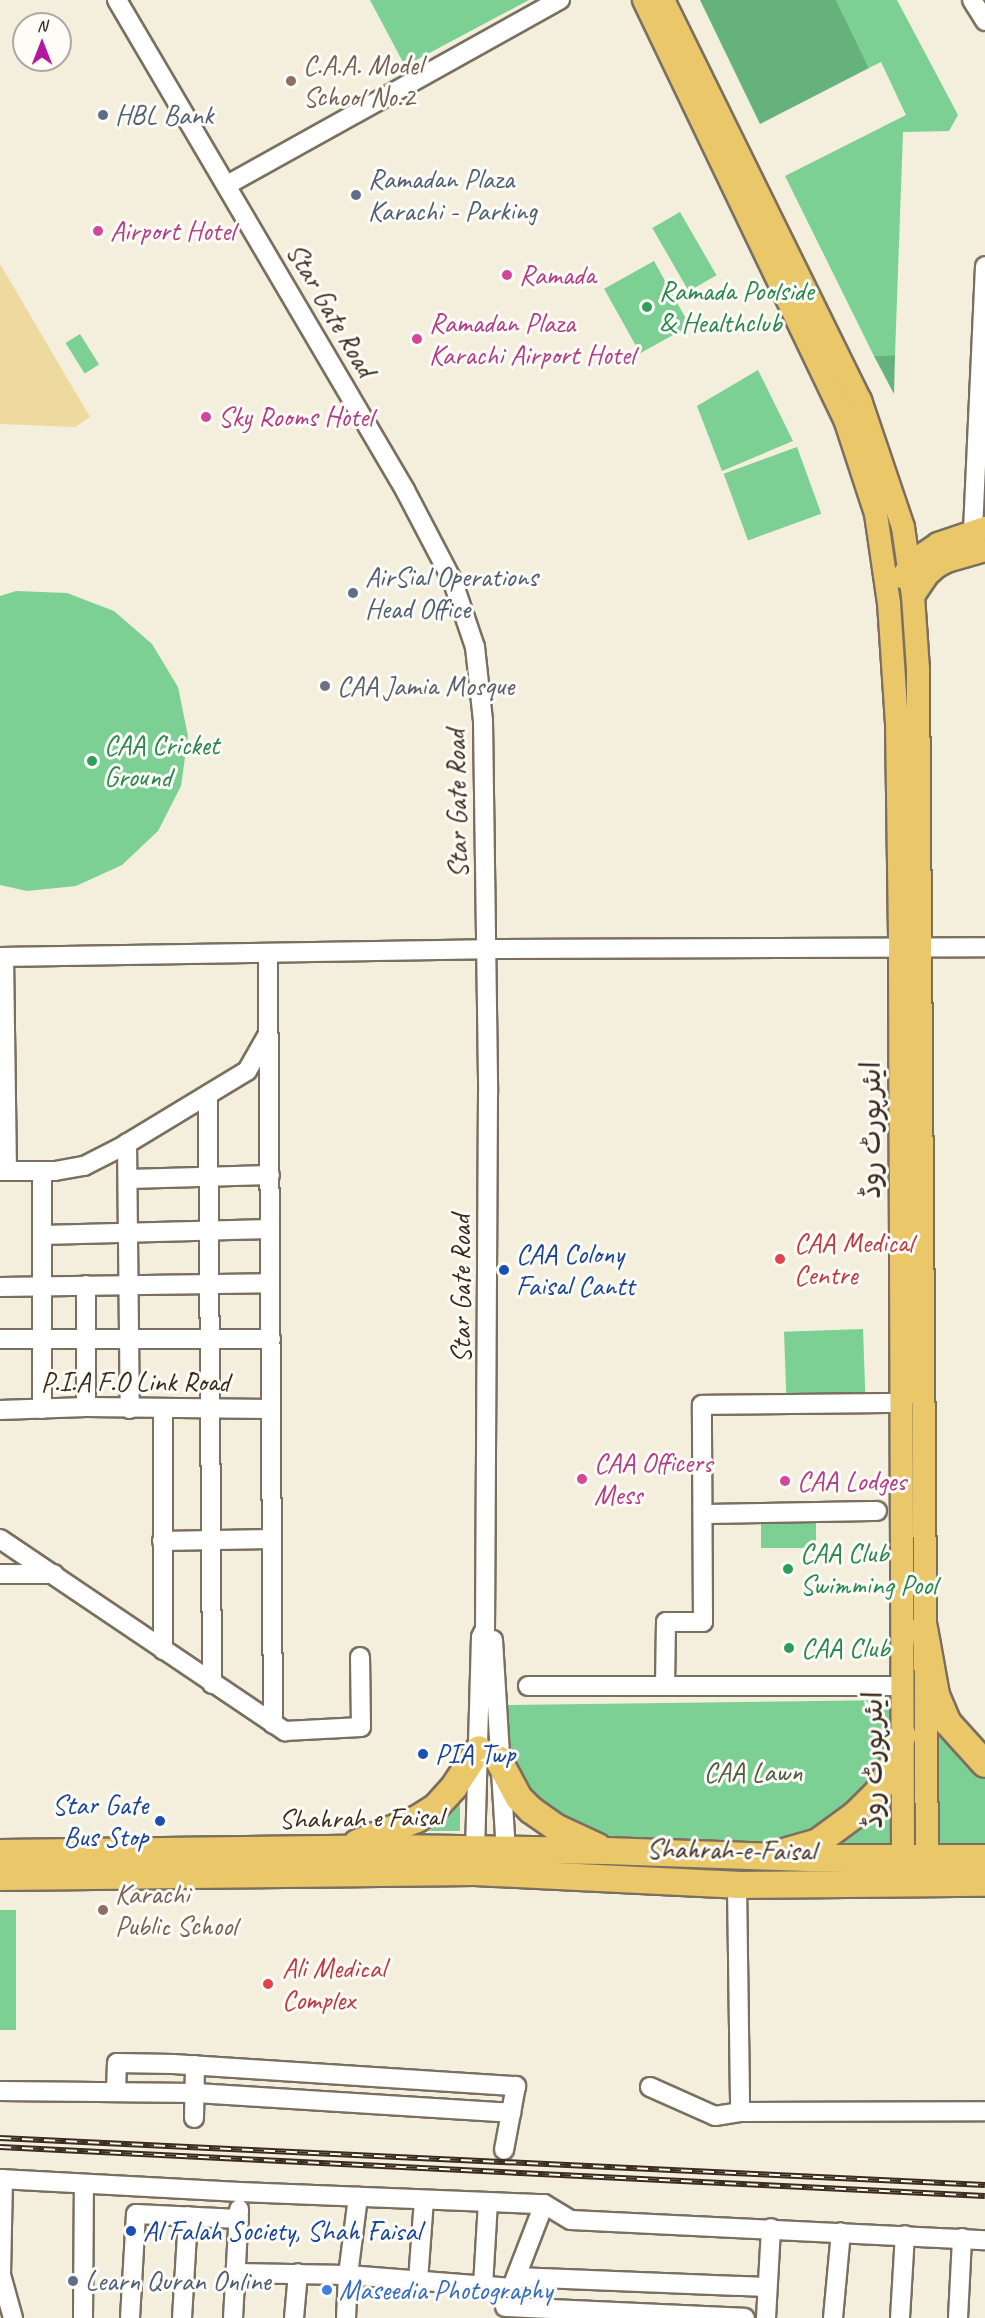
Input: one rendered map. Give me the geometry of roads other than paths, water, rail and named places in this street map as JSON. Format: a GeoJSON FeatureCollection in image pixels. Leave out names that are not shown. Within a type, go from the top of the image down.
{"type":"FeatureCollection","features":[{"type":"Feature","properties":{"kind":"highway"},"geometry":{"type":"LineString","coordinates":[[924,1628],[936,1695],[948,1723],[985,1764]]}},
{"type":"Feature","properties":{"kind":"highway"},"geometry":{"type":"LineString","coordinates":[[730,1857],[787,1851],[818,1842],[856,1814],[878,1792],[894,1762],[903,1735]]}},
{"type":"Feature","properties":{"kind":"highway"},"geometry":{"type":"LineString","coordinates":[[337,1850],[417,1819],[436,1807],[488,1754],[519,1798],[531,1810],[555,1827],[606,1851]]}},
{"type":"Feature","properties":{"kind":"highway","name":"Shahrah e Faisal"},"geometry":{"type":"LineString","coordinates":[[0,1853],[337,1850],[475,1861]]}},
{"type":"Feature","properties":{"kind":"highway","name":"Shahrah e Faisal"},"geometry":{"type":"LineString","coordinates":[[3,1878],[475,1861],[506,1850],[606,1851]]}},
{"type":"Feature","properties":{"kind":"highway","name":"Shahrah-e-Faisal"},"geometry":{"type":"LineString","coordinates":[[606,1851],[730,1857],[985,1858]]}},
{"type":"Feature","properties":{"kind":"highway","name":"Shahrah-e-Faisal"},"geometry":{"type":"LineString","coordinates":[[475,1861],[737,1885],[985,1883]]}},
{"type":"Feature","properties":{"kind":"main road"},"geometry":{"type":"LineString","coordinates":[[644,0],[668,30],[734,166]]}},
{"type":"Feature","properties":{"kind":"main road"},"geometry":{"type":"LineString","coordinates":[[663,0],[668,30]]}},
{"type":"Feature","properties":{"kind":"main road","name":"ایئرپورٹ روڈ"},"geometry":{"type":"LineString","coordinates":[[734,166],[846,422],[876,514],[889,603],[910,947],[924,1628],[915,1858]]}},
{"type":"Feature","properties":{"kind":"main road","name":"ایئرپورٹ روڈ"},"geometry":{"type":"LineString","coordinates":[[734,166],[860,400],[899,515],[904,542],[916,560],[913,596],[918,669],[910,947],[902,1403],[903,1735],[915,1858]]}},
{"type":"Feature","properties":{"kind":"main road"},"geometry":{"type":"LineString","coordinates":[[876,514],[904,542]]}},
{"type":"Feature","properties":{"kind":"main road"},"geometry":{"type":"LineString","coordinates":[[899,515],[918,530],[929,535],[974,537]]}},
{"type":"Feature","properties":{"kind":"main road"},"geometry":{"type":"LineString","coordinates":[[889,603],[897,584],[916,560],[974,537]]}},
{"type":"Feature","properties":{"kind":"main road"},"geometry":{"type":"LineString","coordinates":[[913,596],[927,575],[974,537]]}},
{"type":"Feature","properties":{"kind":"main road"},"geometry":{"type":"LineString","coordinates":[[916,560],[947,561]]}},
{"type":"Feature","properties":{"kind":"street","name":"Star Gate Road"},"geometry":{"type":"LineString","coordinates":[[117,0],[405,490],[453,582],[475,647],[483,721],[486,949],[488,1425],[485,1629],[481,1638],[488,1754],[506,1850]]}},
{"type":"Feature","properties":{"kind":"street"},"geometry":{"type":"LineString","coordinates":[[227,185],[560,0]]}},
{"type":"Feature","properties":{"kind":"street"},"geometry":{"type":"LineString","coordinates":[[972,0],[985,21]]}},
{"type":"Feature","properties":{"kind":"street"},"geometry":{"type":"LineString","coordinates":[[974,537],[985,266]]}},
{"type":"Feature","properties":{"kind":"street"},"geometry":{"type":"LineString","coordinates":[[268,1032],[247,1071],[84,1166],[42,1171],[3,1171],[2,957],[486,949],[985,947]]}},
{"type":"Feature","properties":{"kind":"street"},"geometry":{"type":"LineString","coordinates":[[268,954],[273,1724]]}},
{"type":"Feature","properties":{"kind":"street"},"geometry":{"type":"LineString","coordinates":[[208,1095],[212,1683]]}},
{"type":"Feature","properties":{"kind":"street"},"geometry":{"type":"LineString","coordinates":[[127,1143],[130,1408]]}},
{"type":"Feature","properties":{"kind":"street"},"geometry":{"type":"LineString","coordinates":[[42,1171],[42,1408]]}},
{"type":"Feature","properties":{"kind":"street"},"geometry":{"type":"LineString","coordinates":[[128,1179],[270,1175]]}},
{"type":"Feature","properties":{"kind":"street"},"geometry":{"type":"LineString","coordinates":[[42,1235],[270,1229]]}},
{"type":"Feature","properties":{"kind":"street"},"geometry":{"type":"LineString","coordinates":[[0,1287],[270,1283]]}},
{"type":"Feature","properties":{"kind":"street"},"geometry":{"type":"LineString","coordinates":[[86,1286],[86,1407]]}},
{"type":"Feature","properties":{"kind":"street"},"geometry":{"type":"LineString","coordinates":[[0,1340],[271,1339]]}},
{"type":"Feature","properties":{"kind":"street"},"geometry":{"type":"LineString","coordinates":[[665,1686],[666,1622],[703,1622],[702,1405],[902,1403]]}},
{"type":"Feature","properties":{"kind":"street","name":"P.I.A F.O Link Road"},"geometry":{"type":"LineString","coordinates":[[0,1410],[86,1407],[271,1409]]}},
{"type":"Feature","properties":{"kind":"street"},"geometry":{"type":"LineString","coordinates":[[163,1409],[163,1650]]}},
{"type":"Feature","properties":{"kind":"street"},"geometry":{"type":"LineString","coordinates":[[703,1514],[877,1511]]}},
{"type":"Feature","properties":{"kind":"street"},"geometry":{"type":"LineString","coordinates":[[0,1539],[285,1731],[361,1727],[360,1657]]}},
{"type":"Feature","properties":{"kind":"street"},"geometry":{"type":"LineString","coordinates":[[162,1541],[271,1539]]}},
{"type":"Feature","properties":{"kind":"street"},"geometry":{"type":"LineString","coordinates":[[0,1574],[54,1574]]}},
{"type":"Feature","properties":{"kind":"street"},"geometry":{"type":"LineString","coordinates":[[528,1686],[903,1686]]}},
{"type":"Feature","properties":{"kind":"street","name":"Star Gate Road"},"geometry":{"type":"LineString","coordinates":[[475,1861],[488,1754]]}},
{"type":"Feature","properties":{"kind":"street"},"geometry":{"type":"LineString","coordinates":[[737,1885],[740,2112]]}},
{"type":"Feature","properties":{"kind":"street"},"geometry":{"type":"LineString","coordinates":[[116,2091],[117,2063],[377,2075],[516,2086],[504,2150]]}},
{"type":"Feature","properties":{"kind":"street"},"geometry":{"type":"LineString","coordinates":[[194,2118],[195,2065]]}},
{"type":"Feature","properties":{"kind":"street"},"geometry":{"type":"LineString","coordinates":[[375,2104],[377,2075]]}},
{"type":"Feature","properties":{"kind":"street"},"geometry":{"type":"LineString","coordinates":[[650,2087],[715,2116],[740,2112],[985,2111]]}},
{"type":"Feature","properties":{"kind":"street"},"geometry":{"type":"LineString","coordinates":[[0,2091],[196,2093],[511,2113]]}},
{"type":"Feature","properties":{"kind":"street"},"geometry":{"type":"LineString","coordinates":[[13,2318],[1,2275],[2,2179],[240,2192],[544,2204],[571,2220],[985,2240]]}},
{"type":"Feature","properties":{"kind":"street"},"geometry":{"type":"LineString","coordinates":[[83,2318],[84,2184]]}},
{"type":"Feature","properties":{"kind":"street"},"geometry":{"type":"LineString","coordinates":[[233,2318],[240,2192]]}},
{"type":"Feature","properties":{"kind":"street"},"geometry":{"type":"LineString","coordinates":[[346,2318],[348,2276],[358,2197]]}},
{"type":"Feature","properties":{"kind":"street"},"geometry":{"type":"LineString","coordinates":[[418,2281],[424,2199]]}},
{"type":"Feature","properties":{"kind":"street"},"geometry":{"type":"LineString","coordinates":[[483,2286],[488,2202]]}},
{"type":"Feature","properties":{"kind":"street"},"geometry":{"type":"LineString","coordinates":[[544,2204],[502,2312],[745,2318]]}},
{"type":"Feature","properties":{"kind":"street"},"geometry":{"type":"LineString","coordinates":[[130,2318],[135,2214],[239,2219]]}},
{"type":"Feature","properties":{"kind":"street"},"geometry":{"type":"LineString","coordinates":[[182,2318],[188,2217]]}},
{"type":"Feature","properties":{"kind":"street"},"geometry":{"type":"LineString","coordinates":[[765,2318],[771,2228]]}},
{"type":"Feature","properties":{"kind":"street"},"geometry":{"type":"LineString","coordinates":[[833,2318],[841,2232]]}},
{"type":"Feature","properties":{"kind":"street"},"geometry":{"type":"LineString","coordinates":[[900,2318],[905,2235]]}},
{"type":"Feature","properties":{"kind":"street"},"geometry":{"type":"LineString","coordinates":[[958,2318],[962,2238]]}},
{"type":"Feature","properties":{"kind":"street"},"geometry":{"type":"LineString","coordinates":[[236,2272],[298,2273],[483,2286],[514,2282],[767,2287]]}},
{"type":"Feature","properties":{"kind":"street"},"geometry":{"type":"LineString","coordinates":[[294,2318],[298,2273]]}},
{"type":"Feature","properties":{"kind":"railway"},"geometry":{"type":"LineString","coordinates":[[0,2138],[985,2185]]}},
{"type":"Feature","properties":{"kind":"railway"},"geometry":{"type":"LineString","coordinates":[[0,2147],[985,2196]]}},
{"type":"Feature","properties":{"kind":"place","name":"C.A.A. Model School No.2"},"geometry":{"type":"Point","coordinates":[291,81]}},
{"type":"Feature","properties":{"kind":"place","name":"HBL Bank"},"geometry":{"type":"Point","coordinates":[103,115]}},
{"type":"Feature","properties":{"kind":"place","name":"Ramadan Plaza Karachi - Parking"},"geometry":{"type":"Point","coordinates":[356,195]}},
{"type":"Feature","properties":{"kind":"place","name":"Airport Hotel"},"geometry":{"type":"Point","coordinates":[98,231]}},
{"type":"Feature","properties":{"kind":"place","name":"Ramada"},"geometry":{"type":"Point","coordinates":[507,275]}},
{"type":"Feature","properties":{"kind":"place","name":"Ramada Poolside & Healthclub"},"geometry":{"type":"Point","coordinates":[647,307]}},
{"type":"Feature","properties":{"kind":"place","name":"Ramadan Plaza Karachi Airport Hotel"},"geometry":{"type":"Point","coordinates":[417,339]}},
{"type":"Feature","properties":{"kind":"place","name":"Sky Rooms Hotel"},"geometry":{"type":"Point","coordinates":[206,417]}},
{"type":"Feature","properties":{"kind":"place","name":"AirSial Operations Head Office"},"geometry":{"type":"Point","coordinates":[353,593]}},
{"type":"Feature","properties":{"kind":"place","name":"CAA Jamia Mosque"},"geometry":{"type":"Point","coordinates":[325,686]}},
{"type":"Feature","properties":{"kind":"place","name":"CAA Cricket Ground"},"geometry":{"type":"Point","coordinates":[92,761]}},
{"type":"Feature","properties":{"kind":"place","name":"CAA Medical Centre"},"geometry":{"type":"Point","coordinates":[780,1259]}},
{"type":"Feature","properties":{"kind":"place","name":"CAA Colony Faisal Cantt"},"geometry":{"type":"Point","coordinates":[504,1270]}},
{"type":"Feature","properties":{"kind":"place","name":"CAA Officers Mess"},"geometry":{"type":"Point","coordinates":[582,1479]}},
{"type":"Feature","properties":{"kind":"place","name":"CAA Lodges"},"geometry":{"type":"Point","coordinates":[785,1481]}},
{"type":"Feature","properties":{"kind":"place","name":"CAA Club Swimming Pool"},"geometry":{"type":"Point","coordinates":[788,1569]}},
{"type":"Feature","properties":{"kind":"place","name":"CAA Club"},"geometry":{"type":"Point","coordinates":[789,1648]}},
{"type":"Feature","properties":{"kind":"place","name":"PIA Twp"},"geometry":{"type":"Point","coordinates":[423,1754]}},
{"type":"Feature","properties":{"kind":"place","name":"Star Gate Bus Stop"},"geometry":{"type":"Point","coordinates":[160,1821]}},
{"type":"Feature","properties":{"kind":"place","name":"Karachi Public School"},"geometry":{"type":"Point","coordinates":[103,1910]}},
{"type":"Feature","properties":{"kind":"place","name":"Ali Medical Complex"},"geometry":{"type":"Point","coordinates":[268,1984]}},
{"type":"Feature","properties":{"kind":"place","name":"Al Falah Society, Shah Faisal"},"geometry":{"type":"Point","coordinates":[131,2231]}},
{"type":"Feature","properties":{"kind":"place","name":"Learn Quran Online"},"geometry":{"type":"Point","coordinates":[73,2281]}},
{"type":"Feature","properties":{"kind":"place","name":"Maseedia Photography"},"geometry":{"type":"Point","coordinates":[327,2290]}},
{"type":"Feature","properties":{"kind":"park label","name":"CAA Lawn"},"geometry":{"type":"Point","coordinates":[753,1772]}}]}
